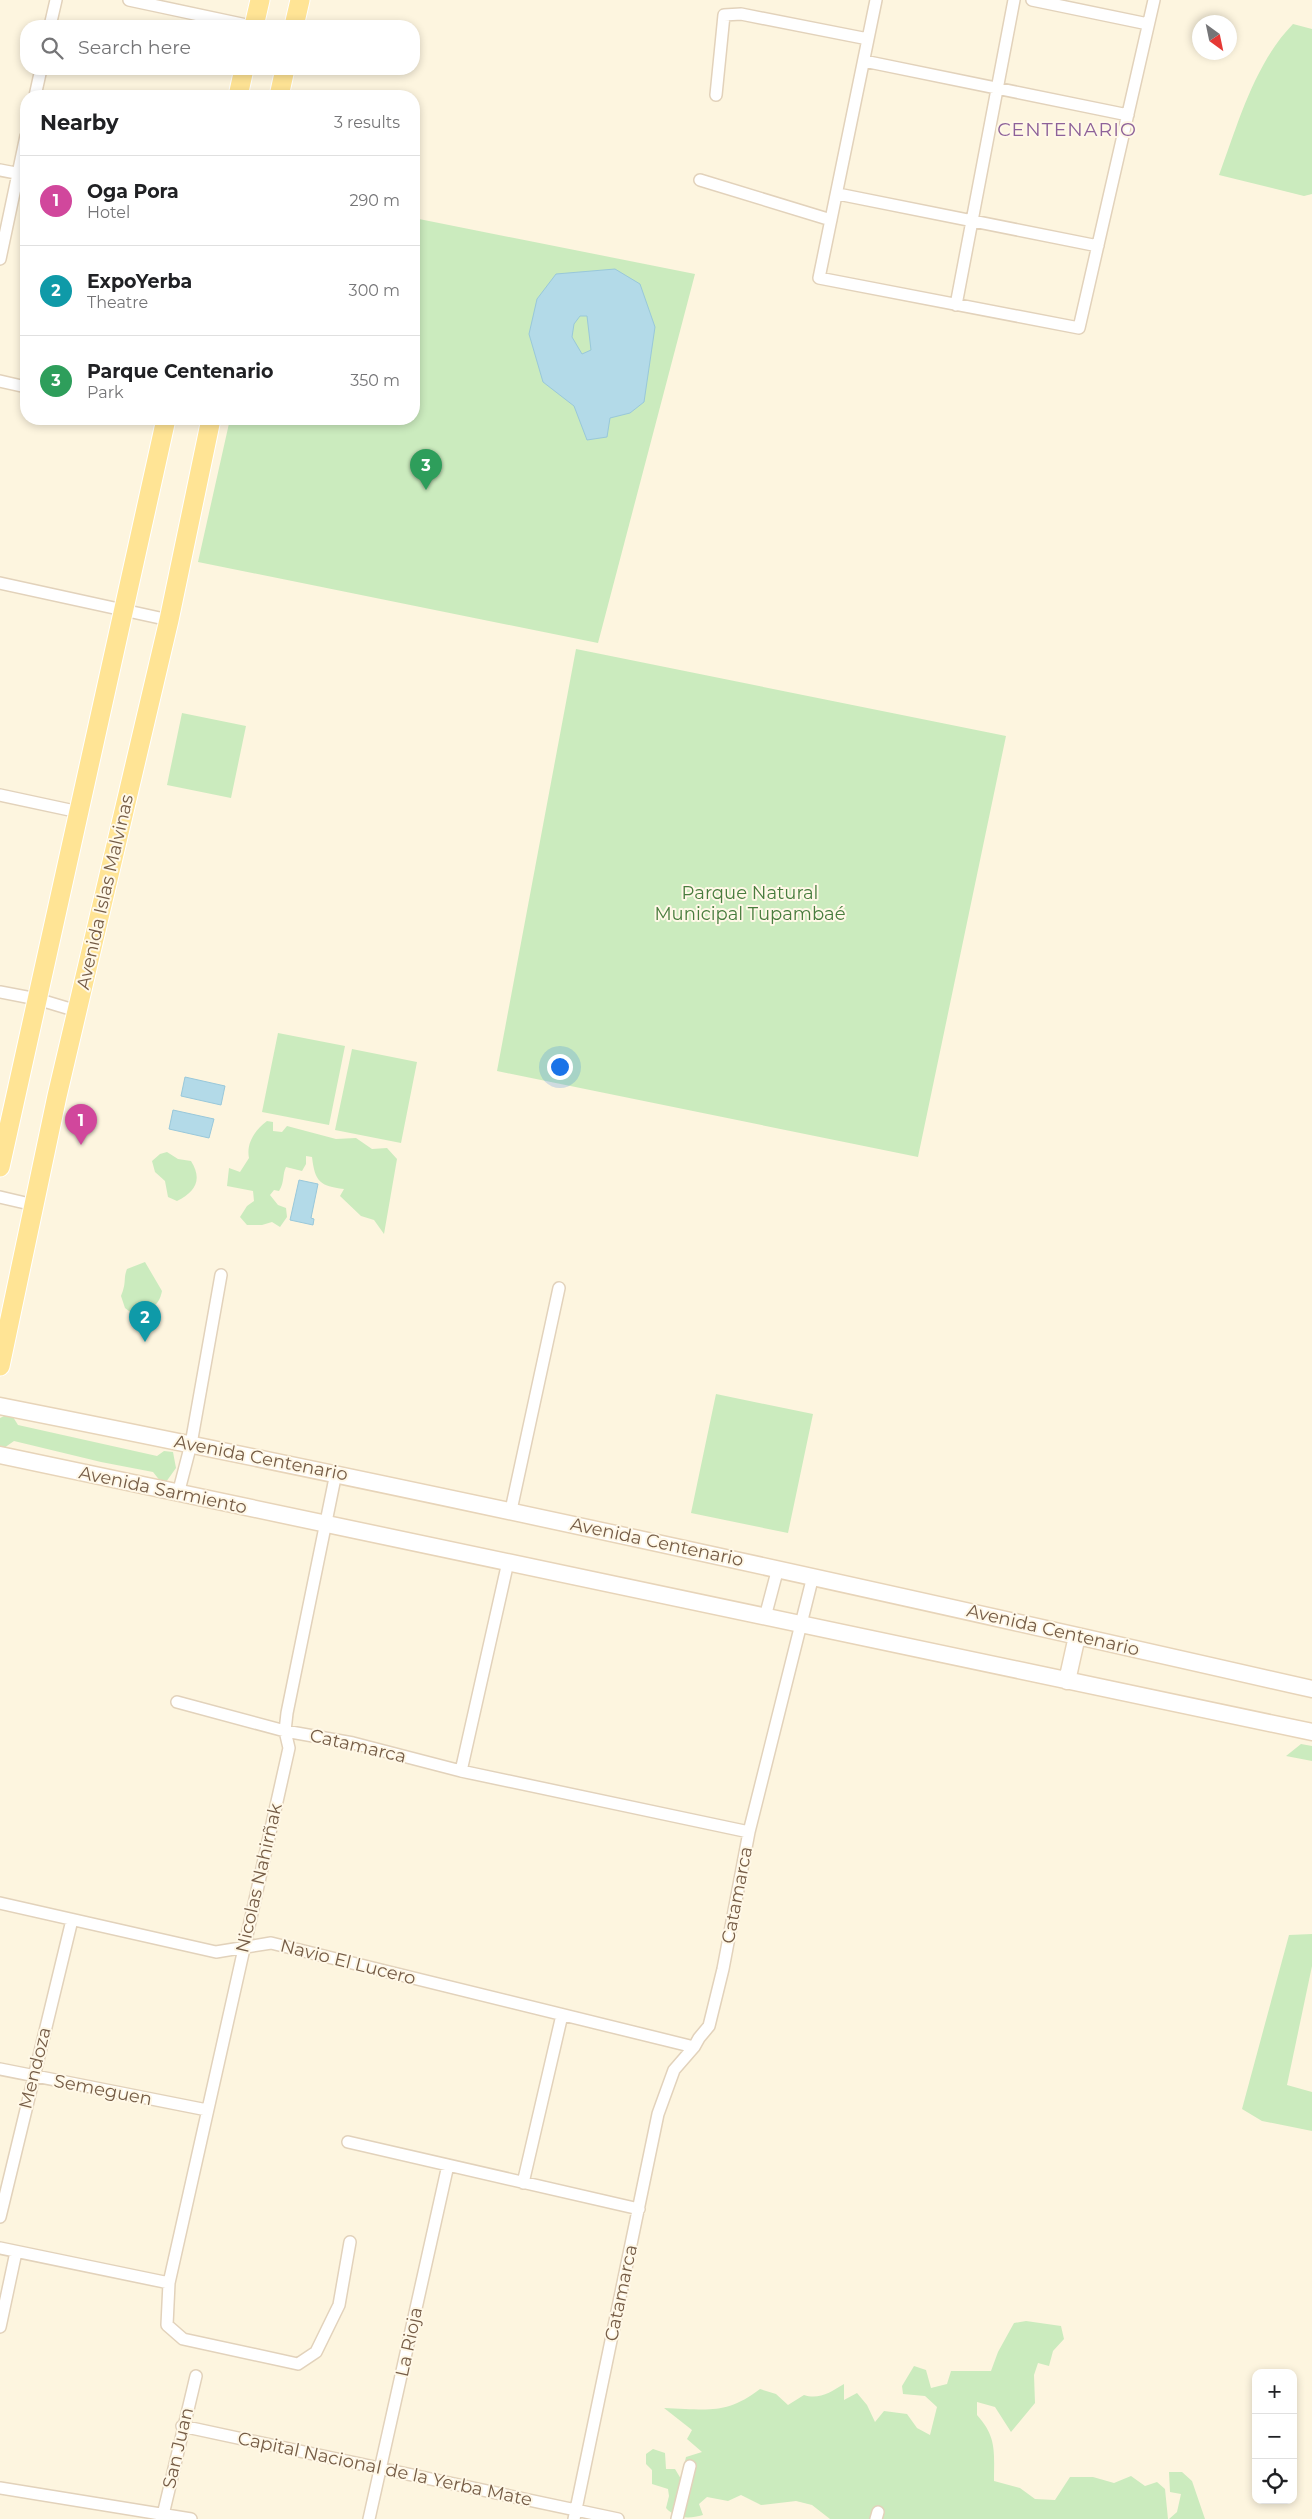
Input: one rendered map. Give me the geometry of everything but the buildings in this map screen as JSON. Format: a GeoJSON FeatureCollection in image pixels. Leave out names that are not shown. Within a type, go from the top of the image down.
{"type":"FeatureCollection","features":[{"type":"Feature","properties":{"kind":"main road"},"geometry":{"type":"LineString","coordinates":[[254,20],[260,0]]}},
{"type":"Feature","properties":{"kind":"main road"},"geometry":{"type":"LineString","coordinates":[[295,20],[300,0]]}},
{"type":"Feature","properties":{"kind":"main road"},"geometry":{"type":"LineString","coordinates":[[239,90],[243,75]]}},
{"type":"Feature","properties":{"kind":"main road"},"geometry":{"type":"LineString","coordinates":[[280,90],[284,75]]}},
{"type":"Feature","properties":{"kind":"main road"},"geometry":{"type":"LineString","coordinates":[[0,1167],[165,425]]}},
{"type":"Feature","properties":{"kind":"main road","name":"Avenida Islas Malvinas"},"geometry":{"type":"LineString","coordinates":[[0,1366],[77,1011],[169,620],[210,425]]}},
{"type":"Feature","properties":{"kind":"main road","name":"Avenida Centenario"},"geometry":{"type":"LineString","coordinates":[[0,1406],[511,1510],[778,1568],[1312,1689]]}},
{"type":"Feature","properties":{"kind":"main road","name":"Avenida Sarmiento"},"geometry":{"type":"LineString","coordinates":[[0,1455],[327,1524]]}},
{"type":"Feature","properties":{"kind":"main road"},"geometry":{"type":"LineString","coordinates":[[327,1524],[1312,1732]]}},
{"type":"Feature","properties":{"kind":"main road"},"geometry":{"type":"LineString","coordinates":[[1067,1680],[1077,1636]]}},
{"type":"Feature","properties":{"kind":"street"},"geometry":{"type":"LineString","coordinates":[[51,20],[56,0]]}},
{"type":"Feature","properties":{"kind":"street"},"geometry":{"type":"LineString","coordinates":[[129,0],[224,20]]}},
{"type":"Feature","properties":{"kind":"street"},"geometry":{"type":"LineString","coordinates":[[876,0],[838,194],[819,278],[1079,328],[1154,0]]}},
{"type":"Feature","properties":{"kind":"street"},"geometry":{"type":"LineString","coordinates":[[956,305],[1014,0]]}},
{"type":"Feature","properties":{"kind":"street"},"geometry":{"type":"LineString","coordinates":[[1032,0],[1148,24]]}},
{"type":"Feature","properties":{"kind":"street"},"geometry":{"type":"LineString","coordinates":[[716,95],[724,15],[740,14],[868,39]]}},
{"type":"Feature","properties":{"kind":"street"},"geometry":{"type":"LineString","coordinates":[[864,61],[1128,115]]}},
{"type":"Feature","properties":{"kind":"street"},"geometry":{"type":"LineString","coordinates":[[36,90],[40,75]]}},
{"type":"Feature","properties":{"kind":"street"},"geometry":{"type":"LineString","coordinates":[[0,170],[20,174]]}},
{"type":"Feature","properties":{"kind":"street"},"geometry":{"type":"LineString","coordinates":[[700,180],[831,220]]}},
{"type":"Feature","properties":{"kind":"street"},"geometry":{"type":"LineString","coordinates":[[0,259],[20,182]]}},
{"type":"Feature","properties":{"kind":"street"},"geometry":{"type":"LineString","coordinates":[[838,194],[1098,246]]}},
{"type":"Feature","properties":{"kind":"street"},"geometry":{"type":"LineString","coordinates":[[0,381],[20,386]]}},
{"type":"Feature","properties":{"kind":"street"},"geometry":{"type":"LineString","coordinates":[[0,583],[169,620]]}},
{"type":"Feature","properties":{"kind":"street"},"geometry":{"type":"LineString","coordinates":[[0,794],[79,812]]}},
{"type":"Feature","properties":{"kind":"street"},"geometry":{"type":"LineString","coordinates":[[0,992],[37,999],[77,1011]]}},
{"type":"Feature","properties":{"kind":"street"},"geometry":{"type":"LineString","coordinates":[[0,1197],[34,1205]]}},
{"type":"Feature","properties":{"kind":"street"},"geometry":{"type":"LineString","coordinates":[[178,1494],[191,1444],[221,1275]]}},
{"type":"Feature","properties":{"kind":"street"},"geometry":{"type":"LineString","coordinates":[[511,1510],[559,1288]]}},
{"type":"Feature","properties":{"kind":"street","name":"Nicolas Nahirñak"},"geometry":{"type":"LineString","coordinates":[[336,1473],[285,1731],[289,1748],[169,2283],[167,2325],[183,2340],[298,2364],[316,2352],[339,2305],[350,2242]]}},
{"type":"Feature","properties":{"kind":"street"},"geometry":{"type":"LineString","coordinates":[[461,1771],[508,1562]]}},
{"type":"Feature","properties":{"kind":"street"},"geometry":{"type":"LineString","coordinates":[[765,1616],[778,1568]]}},
{"type":"Feature","properties":{"kind":"street"},"geometry":{"type":"LineString","coordinates":[[749,1832],[813,1576]]}},
{"type":"Feature","properties":{"kind":"street","name":"Catamarca"},"geometry":{"type":"LineString","coordinates":[[177,1702],[285,1731],[352,1743],[461,1771],[749,1832],[723,1969],[709,2026],[699,2038],[694,2048],[674,2070],[658,2114],[575,2515]]}},
{"type":"Feature","properties":{"kind":"street","name":"Navio El Lucero"},"geometry":{"type":"LineString","coordinates":[[0,1903],[216,1952],[271,1943],[694,2048]]}},
{"type":"Feature","properties":{"kind":"street","name":"Mendoza"},"geometry":{"type":"LineString","coordinates":[[0,2216],[72,1920]]}},
{"type":"Feature","properties":{"kind":"street"},"geometry":{"type":"LineString","coordinates":[[523,2183],[562,2015]]}},
{"type":"Feature","properties":{"kind":"street","name":"Semeguen"},"geometry":{"type":"LineString","coordinates":[[0,2069],[207,2110]]}},
{"type":"Feature","properties":{"kind":"street"},"geometry":{"type":"LineString","coordinates":[[348,2142],[639,2209]]}},
{"type":"Feature","properties":{"kind":"street","name":"La Rioja"},"geometry":{"type":"LineString","coordinates":[[369,2519],[448,2165]]}},
{"type":"Feature","properties":{"kind":"street"},"geometry":{"type":"LineString","coordinates":[[0,2248],[169,2283]]}},
{"type":"Feature","properties":{"kind":"street"},"geometry":{"type":"LineString","coordinates":[[0,2327],[16,2252]]}},
{"type":"Feature","properties":{"kind":"street","name":"San Juan"},"geometry":{"type":"LineString","coordinates":[[162,2516],[182,2426],[196,2376]]}},
{"type":"Feature","properties":{"kind":"street","name":"Capital Nacional de la Yerba Mate"},"geometry":{"type":"LineString","coordinates":[[182,2426],[381,2467],[575,2515],[618,2519]]}},
{"type":"Feature","properties":{"kind":"street"},"geometry":{"type":"LineString","coordinates":[[677,2519],[690,2466]]}},
{"type":"Feature","properties":{"kind":"street"},"geometry":{"type":"LineString","coordinates":[[0,2488],[162,2516],[191,2519]]}},
{"type":"Feature","properties":{"kind":"green space"},"geometry":{"type":"Polygon","coordinates":[[[1293,24],[1312,29],[1312,194],[1304,196],[1219,175],[1240,115],[1257,76],[1279,40],[1293,24]]]}},
{"type":"Feature","properties":{"kind":"green space"},"geometry":{"type":"Polygon","coordinates":[[[420,219],[695,274],[598,643],[198,562],[229,425],[420,425],[420,219]]]}},
{"type":"Feature","properties":{"kind":"green space","name":"Parque Natural Municipal Tupambaé"},"geometry":{"type":"Polygon","coordinates":[[[576,649],[1006,736],[918,1157],[497,1071],[576,649]]]}},
{"type":"Feature","properties":{"kind":"green space"},"geometry":{"type":"Polygon","coordinates":[[[182,713],[246,726],[231,798],[167,785],[182,713]]]}},
{"type":"Feature","properties":{"kind":"green space"},"geometry":{"type":"Polygon","coordinates":[[[278,1033],[345,1046],[329,1125],[262,1112],[278,1033]]]}},
{"type":"Feature","properties":{"kind":"green space"},"geometry":{"type":"Polygon","coordinates":[[[352,1049],[417,1062],[401,1143],[335,1130],[352,1049]]]}},
{"type":"Feature","properties":{"kind":"green space"},"geometry":{"type":"Polygon","coordinates":[[[267,1121],[273,1122],[273,1131],[282,1132],[287,1126],[336,1139],[356,1138],[372,1149],[387,1148],[397,1159],[384,1234],[374,1220],[361,1216],[340,1196],[344,1189],[329,1186],[320,1181],[315,1172],[312,1157],[306,1156],[306,1164],[302,1171],[286,1167],[279,1191],[274,1190],[270,1195],[278,1205],[286,1208],[287,1217],[280,1227],[272,1222],[262,1225],[247,1225],[240,1217],[247,1206],[254,1201],[253,1191],[227,1186],[229,1168],[240,1172],[249,1158],[248,1152],[252,1137],[267,1121]]]}},
{"type":"Feature","properties":{"kind":"green space"},"geometry":{"type":"Polygon","coordinates":[[[167,1152],[178,1159],[191,1161],[195,1168],[197,1180],[193,1189],[177,1201],[168,1197],[165,1181],[155,1172],[152,1161],[160,1154],[167,1152]]]}},
{"type":"Feature","properties":{"kind":"green space"},"geometry":{"type":"Polygon","coordinates":[[[145,1262],[162,1291],[161,1296],[153,1308],[134,1315],[125,1308],[121,1296],[127,1269],[145,1262]]]}},
{"type":"Feature","properties":{"kind":"green space"},"geometry":{"type":"Polygon","coordinates":[[[716,1394],[813,1414],[788,1533],[691,1513],[716,1394]]]}},
{"type":"Feature","properties":{"kind":"green space"},"geometry":{"type":"Polygon","coordinates":[[[6,1415],[13,1417],[18,1425],[157,1456],[164,1451],[173,1452],[176,1468],[166,1482],[161,1482],[153,1472],[101,1462],[14,1441],[4,1448],[0,1447],[0,1418],[6,1415]]]}},
{"type":"Feature","properties":{"kind":"green space"},"geometry":{"type":"Polygon","coordinates":[[[1301,1744],[1312,1746],[1312,1761],[1286,1756],[1301,1744]]]}},
{"type":"Feature","properties":{"kind":"green space"},"geometry":{"type":"Polygon","coordinates":[[[1312,1934],[1312,1966],[1287,2085],[1312,2092],[1312,2131],[1262,2121],[1242,2109],[1289,1935],[1312,1934]]]}},
{"type":"Feature","properties":{"kind":"green space"},"geometry":{"type":"Polygon","coordinates":[[[1026,2321],[1061,2326],[1064,2339],[1053,2351],[1049,2366],[1038,2363],[1034,2375],[1035,2403],[1011,2432],[995,2407],[977,2402],[977,2415],[988,2431],[993,2445],[994,2481],[1020,2488],[1035,2499],[1055,2500],[1070,2477],[1093,2477],[1114,2483],[1131,2476],[1145,2486],[1157,2482],[1165,2489],[1168,2519],[830,2519],[812,2505],[796,2501],[761,2505],[741,2495],[728,2501],[707,2497],[699,2504],[703,2515],[683,2517],[670,2512],[666,2508],[669,2496],[668,2489],[652,2484],[652,2470],[646,2464],[646,2454],[653,2449],[665,2453],[666,2469],[675,2469],[681,2479],[686,2457],[702,2452],[687,2439],[692,2430],[664,2408],[703,2410],[725,2407],[748,2398],[760,2389],[776,2394],[788,2405],[804,2395],[820,2396],[844,2384],[844,2400],[857,2393],[867,2405],[875,2422],[884,2411],[907,2414],[917,2428],[930,2435],[937,2407],[925,2396],[903,2394],[902,2386],[914,2366],[926,2370],[931,2388],[947,2384],[951,2371],[991,2371],[998,2352],[1014,2323],[1026,2321]]]}},
{"type":"Feature","properties":{"kind":"green space"},"geometry":{"type":"Polygon","coordinates":[[[1169,2472],[1182,2472],[1192,2481],[1205,2519],[1169,2519],[1177,2512],[1181,2494],[1170,2492],[1169,2472]]]}},
{"type":"Feature","properties":{"kind":"water"},"geometry":{"type":"Polygon","coordinates":[[[615,269],[640,284],[655,327],[644,402],[630,413],[610,418],[607,437],[587,440],[574,406],[543,382],[529,334],[537,299],[556,274],[615,269]],[[580,316],[574,324],[572,337],[582,354],[591,350],[587,316],[580,316]]]}},
{"type":"Feature","properties":{"kind":"water"},"geometry":{"type":"Polygon","coordinates":[[[185,1077],[225,1086],[221,1105],[181,1096],[185,1077]]]}},
{"type":"Feature","properties":{"kind":"water"},"geometry":{"type":"Polygon","coordinates":[[[173,1110],[214,1119],[209,1138],[169,1129],[173,1110]]]}},
{"type":"Feature","properties":{"kind":"water"},"geometry":{"type":"Polygon","coordinates":[[[299,1180],[318,1184],[311,1218],[314,1219],[313,1225],[290,1220],[299,1180]]]}},
{"type":"Feature","properties":{"kind":"place","name":"Parque Centenario"},"geometry":{"type":"Point","coordinates":[426,490]}},
{"type":"Feature","properties":{"kind":"place","name":"Oga Pora"},"geometry":{"type":"Point","coordinates":[81,1145]}},
{"type":"Feature","properties":{"kind":"place","name":"ExpoYerba"},"geometry":{"type":"Point","coordinates":[145,1342]}},
{"type":"Feature","properties":{"kind":"district","name":"CENTENARIO"},"geometry":{"type":"Point","coordinates":[1067,129]}}]}
